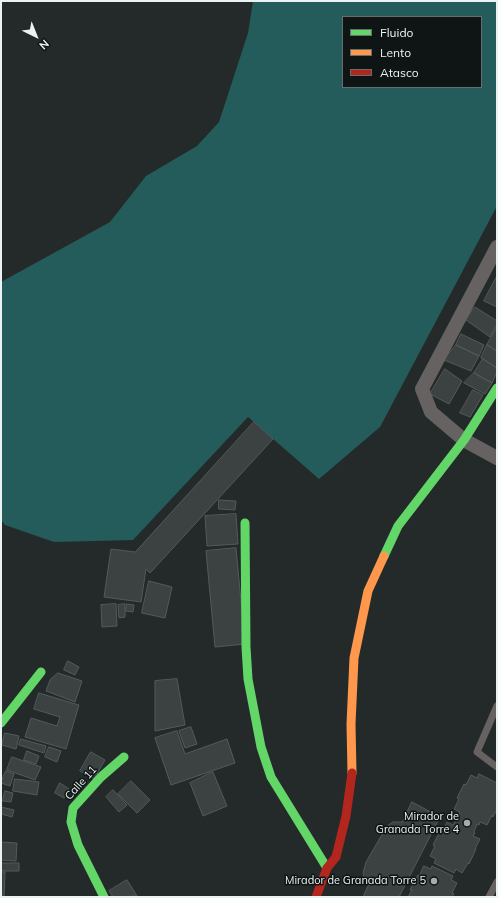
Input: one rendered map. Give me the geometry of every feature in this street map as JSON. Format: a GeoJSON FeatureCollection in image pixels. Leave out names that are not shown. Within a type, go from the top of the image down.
{"type":"FeatureCollection","features":[{"type":"Feature","properties":{"kind":"street"},"geometry":{"type":"LineString","coordinates":[[496,255],[422,389],[431,412],[464,440],[497,458]]}},
{"type":"Feature","properties":{"kind":"street"},"geometry":{"type":"LineString","coordinates":[[316,897],[327,868],[336,857],[346,816],[352,772],[351,724],[354,658],[368,591],[398,526],[464,440],[497,388]]}},
{"type":"Feature","properties":{"kind":"street"},"geometry":{"type":"LineString","coordinates":[[245,523],[246,654],[253,710],[261,746],[271,776],[327,868]]}},
{"type":"Feature","properties":{"kind":"street"},"geometry":{"type":"LineString","coordinates":[[1,723],[41,672]]}},
{"type":"Feature","properties":{"kind":"street","name":"Calle 11"},"geometry":{"type":"LineString","coordinates":[[104,897],[78,845],[71,822],[73,808],[101,777],[124,757]]}},
{"type":"Feature","properties":{"kind":"lane"},"geometry":{"type":"LineString","coordinates":[[497,706],[477,752],[497,768]]}},
{"type":"Feature","properties":{"kind":"lane"},"geometry":{"type":"LineString","coordinates":[[489,897],[497,882]]}},
{"type":"Feature","properties":{"kind":"shaded area"},"geometry":{"type":"Polygon","coordinates":[[[253,1],[497,1],[497,206],[380,427],[319,479],[248,417],[133,540],[54,542],[5,525],[1,520],[1,282],[110,222],[146,176],[197,146],[219,122],[248,33],[253,1]]]}},
{"type":"Feature","properties":{"kind":"building"},"geometry":{"type":"Polygon","coordinates":[[[497,276],[497,307],[484,301],[497,276]]]}},
{"type":"Feature","properties":{"kind":"building"},"geometry":{"type":"Polygon","coordinates":[[[475,307],[497,321],[497,324],[490,337],[466,320],[475,307]]]}},
{"type":"Feature","properties":{"kind":"building"},"geometry":{"type":"Polygon","coordinates":[[[497,327],[497,351],[487,345],[497,327]]]}},
{"type":"Feature","properties":{"kind":"building"},"geometry":{"type":"Polygon","coordinates":[[[461,334],[484,345],[479,356],[456,345],[461,334]]]}},
{"type":"Feature","properties":{"kind":"building"},"geometry":{"type":"Polygon","coordinates":[[[456,345],[479,356],[471,371],[444,360],[456,345]]]}},
{"type":"Feature","properties":{"kind":"building"},"geometry":{"type":"Polygon","coordinates":[[[487,345],[497,351],[497,368],[481,358],[487,345]]]}},
{"type":"Feature","properties":{"kind":"building"},"geometry":{"type":"Polygon","coordinates":[[[483,359],[497,368],[497,372],[492,383],[474,373],[483,359]]]}},
{"type":"Feature","properties":{"kind":"building"},"geometry":{"type":"Polygon","coordinates":[[[445,369],[462,381],[449,404],[430,394],[445,369]]]}},
{"type":"Feature","properties":{"kind":"building"},"geometry":{"type":"Polygon","coordinates":[[[474,373],[492,383],[485,394],[464,383],[474,373]]]}},
{"type":"Feature","properties":{"kind":"building"},"geometry":{"type":"Polygon","coordinates":[[[473,390],[483,395],[470,417],[460,413],[473,390]]]}},
{"type":"Feature","properties":{"kind":"building"},"geometry":{"type":"Polygon","coordinates":[[[254,422],[273,439],[150,573],[146,569],[141,602],[104,597],[111,549],[135,552],[254,422]]]}},
{"type":"Feature","properties":{"kind":"building"},"geometry":{"type":"Polygon","coordinates":[[[219,500],[236,501],[235,510],[219,509],[219,500]]]}},
{"type":"Feature","properties":{"kind":"building"},"geometry":{"type":"Polygon","coordinates":[[[236,514],[238,544],[207,546],[205,516],[236,514]]]}},
{"type":"Feature","properties":{"kind":"building"},"geometry":{"type":"Polygon","coordinates":[[[236,548],[245,644],[215,647],[206,551],[236,548]]]}},
{"type":"Feature","properties":{"kind":"building"},"geometry":{"type":"Polygon","coordinates":[[[149,581],[172,587],[165,618],[142,613],[149,581]]]}},
{"type":"Feature","properties":{"kind":"building"},"geometry":{"type":"Polygon","coordinates":[[[116,604],[117,626],[102,627],[101,605],[116,604]]]}},
{"type":"Feature","properties":{"kind":"building"},"geometry":{"type":"Polygon","coordinates":[[[125,604],[125,617],[119,618],[118,605],[125,604]]]}},
{"type":"Feature","properties":{"kind":"building"},"geometry":{"type":"Polygon","coordinates":[[[127,604],[134,605],[133,612],[126,611],[127,604]]]}},
{"type":"Feature","properties":{"kind":"building"},"geometry":{"type":"Polygon","coordinates":[[[68,661],[79,667],[75,675],[64,670],[68,661]]]}},
{"type":"Feature","properties":{"kind":"building"},"geometry":{"type":"Polygon","coordinates":[[[58,673],[82,681],[75,702],[46,691],[50,680],[58,673]]]}},
{"type":"Feature","properties":{"kind":"building"},"geometry":{"type":"Polygon","coordinates":[[[177,679],[185,725],[155,731],[155,681],[177,679]]]}},
{"type":"Feature","properties":{"kind":"building"},"geometry":{"type":"Polygon","coordinates":[[[39,693],[79,705],[66,749],[25,737],[31,718],[57,726],[60,717],[34,709],[39,693]]]}},
{"type":"Feature","properties":{"kind":"building"},"geometry":{"type":"Polygon","coordinates":[[[191,727],[197,744],[185,748],[179,731],[191,727]]]}},
{"type":"Feature","properties":{"kind":"building"},"geometry":{"type":"Polygon","coordinates":[[[177,731],[185,754],[227,739],[235,763],[171,785],[155,738],[177,731]]]}},
{"type":"Feature","properties":{"kind":"building"},"geometry":{"type":"Polygon","coordinates":[[[5,733],[19,736],[16,749],[2,745],[5,733]]]}},
{"type":"Feature","properties":{"kind":"building"},"geometry":{"type":"Polygon","coordinates":[[[21,739],[46,746],[44,753],[19,745],[21,739]]]}},
{"type":"Feature","properties":{"kind":"building"},"geometry":{"type":"Polygon","coordinates":[[[49,747],[61,751],[57,762],[45,757],[49,747]]]}},
{"type":"Feature","properties":{"kind":"building"},"geometry":{"type":"Polygon","coordinates":[[[27,751],[39,756],[36,764],[24,760],[27,751]]]}},
{"type":"Feature","properties":{"kind":"building"},"geometry":{"type":"Polygon","coordinates":[[[91,752],[105,760],[94,779],[80,771],[91,752]]]}},
{"type":"Feature","properties":{"kind":"building"},"geometry":{"type":"Polygon","coordinates":[[[12,757],[41,767],[35,780],[7,770],[12,757]]]}},
{"type":"Feature","properties":{"kind":"building"},"geometry":{"type":"Polygon","coordinates":[[[6,771],[14,774],[10,786],[1,783],[6,771]]]}},
{"type":"Feature","properties":{"kind":"building"},"geometry":{"type":"Polygon","coordinates":[[[213,772],[227,806],[203,816],[190,783],[213,772]]]}},
{"type":"Feature","properties":{"kind":"building","name":"Mirador de Granada Torre 4"},"geometry":{"type":"Polygon","coordinates":[[[479,774],[497,783],[497,809],[487,825],[480,822],[479,825],[477,824],[473,836],[480,839],[469,864],[468,863],[462,873],[456,869],[454,873],[434,863],[436,859],[430,856],[435,846],[433,845],[440,831],[442,832],[447,822],[453,825],[459,815],[460,812],[454,809],[459,799],[457,798],[464,784],[466,785],[471,775],[477,778],[479,774]]]}},
{"type":"Feature","properties":{"kind":"building"},"geometry":{"type":"Polygon","coordinates":[[[15,779],[39,782],[37,795],[13,791],[15,779]]]}},
{"type":"Feature","properties":{"kind":"building"},"geometry":{"type":"Polygon","coordinates":[[[131,781],[150,800],[137,813],[118,794],[131,781]]]}},
{"type":"Feature","properties":{"kind":"building"},"geometry":{"type":"Polygon","coordinates":[[[60,783],[69,789],[64,798],[55,793],[60,783]]]}},
{"type":"Feature","properties":{"kind":"building"},"geometry":{"type":"Polygon","coordinates":[[[113,790],[127,805],[119,812],[106,797],[113,790]]]}},
{"type":"Feature","properties":{"kind":"building"},"geometry":{"type":"Polygon","coordinates":[[[5,791],[13,793],[11,802],[3,801],[5,791]]]}},
{"type":"Feature","properties":{"kind":"building"},"geometry":{"type":"Polygon","coordinates":[[[412,802],[440,817],[399,897],[363,897],[369,884],[363,873],[366,862],[387,826],[393,822],[402,822],[412,802]]]}},
{"type":"Feature","properties":{"kind":"building"},"geometry":{"type":"Polygon","coordinates":[[[1,807],[14,810],[12,817],[1,814],[1,807]]]}},
{"type":"Feature","properties":{"kind":"building"},"geometry":{"type":"Polygon","coordinates":[[[1,842],[17,843],[16,861],[1,860],[1,842]]]}},
{"type":"Feature","properties":{"kind":"building"},"geometry":{"type":"Polygon","coordinates":[[[1,863],[19,863],[19,871],[1,871],[1,863]]]}},
{"type":"Feature","properties":{"kind":"building","name":"Mirador de Granada Torre 5"},"geometry":{"type":"Polygon","coordinates":[[[424,866],[431,869],[432,866],[453,876],[451,880],[457,883],[452,893],[454,894],[452,897],[408,897],[412,890],[410,890],[424,866]]]}},
{"type":"Feature","properties":{"kind":"building"},"geometry":{"type":"Polygon","coordinates":[[[1,872],[5,872],[4,897],[1,897],[1,872]]]}},
{"type":"Feature","properties":{"kind":"building"},"geometry":{"type":"Polygon","coordinates":[[[127,880],[137,896],[113,897],[109,891],[127,880]]]}},
{"type":"Feature","properties":{"kind":"traffic: fast"},"geometry":{"type":"LineString","coordinates":[[384,556],[398,526],[464,440],[497,388]]}},
{"type":"Feature","properties":{"kind":"traffic: fast"},"geometry":{"type":"LineString","coordinates":[[245,523],[246,647],[248,679],[261,747],[271,777],[327,868]]}},
{"type":"Feature","properties":{"kind":"traffic: fast"},"geometry":{"type":"LineString","coordinates":[[1,723],[41,672]]}},
{"type":"Feature","properties":{"kind":"traffic: fast"},"geometry":{"type":"LineString","coordinates":[[104,897],[78,845],[71,822],[73,808],[101,777],[124,757]]}},
{"type":"Feature","properties":{"kind":"traffic: slow"},"geometry":{"type":"LineString","coordinates":[[352,773],[351,724],[354,658],[368,591],[384,556]]}},
{"type":"Feature","properties":{"kind":"traffic: jam"},"geometry":{"type":"LineString","coordinates":[[316,897],[327,868],[336,857],[346,816],[352,773]]}},
{"type":"Feature","properties":{"kind":"place","name":"Mirador de Granada Torre 4"},"geometry":{"type":"Point","coordinates":[467,823]}},
{"type":"Feature","properties":{"kind":"place","name":"Mirador de Granada Torre 5"},"geometry":{"type":"Point","coordinates":[434,881]}}]}
